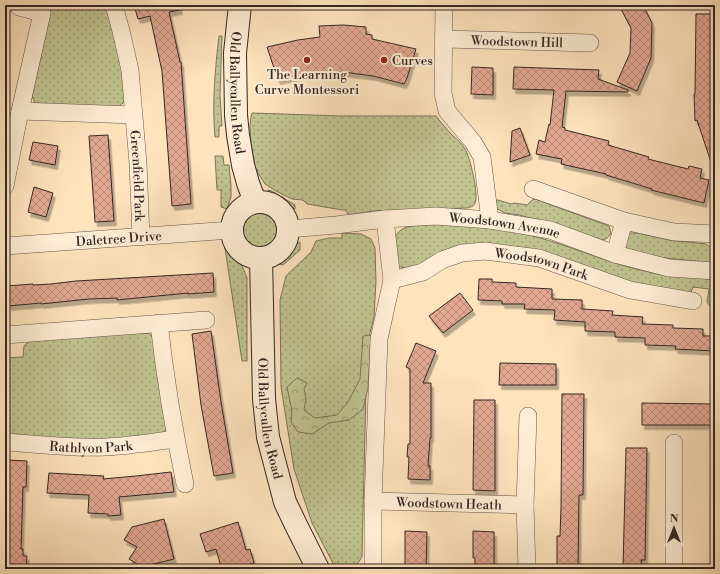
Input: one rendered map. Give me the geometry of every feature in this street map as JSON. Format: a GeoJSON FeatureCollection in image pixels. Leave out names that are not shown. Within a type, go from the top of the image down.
{"type":"FeatureCollection","features":[{"type":"Feature","properties":{"kind":"street","name":"Greenfield Park"},"geometry":{"type":"LineString","coordinates":[[114,5],[130,70],[138,163],[142,237]]}},
{"type":"Feature","properties":{"kind":"street","name":"Old Ballycullen Road"},"geometry":{"type":"LineString","coordinates":[[240,5],[235,53],[236,115],[243,165],[255,202]]}},
{"type":"Feature","properties":{"kind":"street"},"geometry":{"type":"LineString","coordinates":[[444,5],[443,93],[447,111],[473,142],[482,157],[490,220]]}},
{"type":"Feature","properties":{"kind":"street"},"geometry":{"type":"LineString","coordinates":[[5,186],[42,13],[19,7]]}},
{"type":"Feature","properties":{"kind":"street","name":"Woodstown Hill"},"geometry":{"type":"LineString","coordinates":[[444,40],[590,43]]}},
{"type":"Feature","properties":{"kind":"street","name":"Greenfield Park"},"geometry":{"type":"LineString","coordinates":[[20,111],[133,115]]}},
{"type":"Feature","properties":{"kind":"street"},"geometry":{"type":"LineString","coordinates":[[533,189],[624,222],[674,232],[715,234]]}},
{"type":"Feature","properties":{"kind":"street"},"geometry":{"type":"LineString","coordinates":[[255,202],[265,202],[274,205],[282,211],[287,219],[289,229],[288,238],[284,246],[270,257],[261,258],[246,254],[239,249],[232,235],[232,226],[240,210],[255,202]]}},
{"type":"Feature","properties":{"kind":"street","name":"Woodstown Avenue"},"geometry":{"type":"LineString","coordinates":[[289,229],[385,219],[436,216],[490,220],[550,230],[615,254],[669,268],[715,271]]}},
{"type":"Feature","properties":{"kind":"street"},"geometry":{"type":"LineString","coordinates":[[373,566],[373,501],[379,339],[392,280],[385,219]]}},
{"type":"Feature","properties":{"kind":"street"},"geometry":{"type":"LineString","coordinates":[[615,254],[624,222]]}},
{"type":"Feature","properties":{"kind":"street","name":"Daletree Drive"},"geometry":{"type":"LineString","coordinates":[[5,246],[232,230]]}},
{"type":"Feature","properties":{"kind":"street","name":"Woodstown Park"},"geometry":{"type":"LineString","coordinates":[[392,280],[423,272],[442,260],[462,253],[485,251],[538,258],[630,290],[693,301]]}},
{"type":"Feature","properties":{"kind":"street","name":"Old Ballycullen Road"},"geometry":{"type":"LineString","coordinates":[[261,258],[264,399],[268,437],[285,502],[318,569]]}},
{"type":"Feature","properties":{"kind":"street"},"geometry":{"type":"LineString","coordinates":[[5,335],[206,320]]}},
{"type":"Feature","properties":{"kind":"street"},"geometry":{"type":"LineString","coordinates":[[159,324],[175,439],[185,484]]}},
{"type":"Feature","properties":{"kind":"street"},"geometry":{"type":"LineString","coordinates":[[527,569],[525,505],[528,416]]}},
{"type":"Feature","properties":{"kind":"street","name":"Rathlyon Park"},"geometry":{"type":"LineString","coordinates":[[5,442],[78,447],[105,447],[175,439]]}},
{"type":"Feature","properties":{"kind":"street"},"geometry":{"type":"LineString","coordinates":[[674,443],[674,569]]}},
{"type":"Feature","properties":{"kind":"street","name":"Woodstown Heath"},"geometry":{"type":"LineString","coordinates":[[373,501],[525,505]]}},
{"type":"Feature","properties":{"kind":"green space"},"geometry":{"type":"Polygon","coordinates":[[[39,5],[109,5],[127,95],[123,103],[118,107],[43,106],[35,103],[32,96],[51,9],[39,5]]]}},
{"type":"Feature","properties":{"kind":"green space"},"geometry":{"type":"Polygon","coordinates":[[[219,36],[222,36],[220,95],[222,126],[219,126],[219,137],[215,137],[214,86],[219,36]]]}},
{"type":"Feature","properties":{"kind":"green space"},"geometry":{"type":"Polygon","coordinates":[[[252,113],[342,116],[436,116],[461,143],[467,153],[475,184],[476,198],[474,204],[472,207],[467,208],[373,211],[349,215],[345,210],[307,204],[303,200],[292,199],[265,184],[258,173],[254,164],[251,145],[250,127],[252,113]]]}},
{"type":"Feature","properties":{"kind":"green space"},"geometry":{"type":"Polygon","coordinates":[[[215,156],[223,156],[224,165],[229,165],[231,197],[227,209],[221,207],[221,190],[217,190],[215,156]]]}},
{"type":"Feature","properties":{"kind":"green space"},"geometry":{"type":"Polygon","coordinates":[[[268,190],[295,205],[295,209],[285,204],[268,190]]]}},
{"type":"Feature","properties":{"kind":"green space"},"geometry":{"type":"Polygon","coordinates":[[[535,199],[609,226],[611,233],[608,238],[602,240],[547,222],[505,213],[496,208],[490,201],[498,200],[511,204],[527,205],[535,199]]]}},
{"type":"Feature","properties":{"kind":"green space"},"geometry":{"type":"Polygon","coordinates":[[[260,211],[270,214],[275,219],[278,229],[275,239],[270,244],[260,247],[250,244],[245,239],[242,229],[245,219],[250,214],[260,211]]]}},
{"type":"Feature","properties":{"kind":"green space"},"geometry":{"type":"Polygon","coordinates":[[[439,224],[475,226],[510,231],[548,240],[634,269],[664,275],[709,278],[712,284],[715,285],[715,310],[713,310],[707,302],[709,289],[693,287],[691,292],[685,295],[659,291],[537,254],[421,265],[409,268],[404,268],[397,265],[395,240],[397,234],[401,230],[413,226],[439,224]]]}},
{"type":"Feature","properties":{"kind":"green space"},"geometry":{"type":"Polygon","coordinates":[[[342,233],[361,234],[371,239],[375,248],[376,281],[374,317],[367,345],[362,557],[353,569],[336,569],[312,523],[294,469],[281,387],[280,300],[286,276],[311,252],[316,241],[329,238],[342,238],[342,233]]]}},
{"type":"Feature","properties":{"kind":"green space"},"geometry":{"type":"Polygon","coordinates":[[[638,233],[669,240],[706,244],[715,248],[715,263],[656,257],[634,252],[625,247],[626,235],[638,233]]]}},
{"type":"Feature","properties":{"kind":"green space"},"geometry":{"type":"Polygon","coordinates":[[[300,242],[300,250],[283,265],[278,264],[293,247],[300,242]]]}},
{"type":"Feature","properties":{"kind":"green space"},"geometry":{"type":"Polygon","coordinates":[[[225,248],[236,257],[247,278],[247,361],[242,361],[225,248]]]}},
{"type":"Feature","properties":{"kind":"green space"},"geometry":{"type":"Polygon","coordinates":[[[148,333],[155,339],[168,427],[162,435],[126,441],[5,437],[5,358],[23,357],[24,346],[29,341],[148,333]]]}},
{"type":"Feature","properties":{"kind":"green space"},"geometry":{"type":"Polygon","coordinates":[[[371,335],[368,388],[363,409],[349,420],[329,423],[312,434],[298,432],[291,422],[292,411],[287,387],[297,378],[307,383],[304,389],[306,399],[304,410],[315,418],[337,415],[348,402],[360,379],[363,336],[371,335]]]}},
{"type":"Feature","properties":{"kind":"building"},"geometry":{"type":"Polygon","coordinates":[[[134,5],[179,5],[180,10],[169,12],[181,62],[191,204],[172,206],[162,71],[150,16],[138,19],[134,5]]]}},
{"type":"Feature","properties":{"kind":"building"},"geometry":{"type":"Polygon","coordinates":[[[619,5],[643,5],[652,23],[651,58],[637,91],[617,82],[630,53],[631,28],[619,5]]]}},
{"type":"Feature","properties":{"kind":"building"},"geometry":{"type":"Polygon","coordinates":[[[696,14],[715,14],[715,168],[713,168],[697,120],[695,121],[694,94],[696,14]]]}},
{"type":"Feature","properties":{"kind":"building"},"geometry":{"type":"Polygon","coordinates":[[[343,25],[366,27],[366,34],[372,35],[372,39],[416,49],[404,84],[373,76],[343,72],[311,73],[278,80],[267,47],[320,37],[319,26],[343,25]]]}},
{"type":"Feature","properties":{"kind":"building"},"geometry":{"type":"Polygon","coordinates":[[[472,67],[493,68],[493,95],[471,94],[472,67]]]}},
{"type":"Feature","properties":{"kind":"building"},"geometry":{"type":"Polygon","coordinates":[[[514,67],[599,70],[598,79],[628,90],[628,92],[566,91],[562,127],[565,128],[565,130],[609,141],[608,145],[649,157],[648,159],[688,169],[689,166],[702,169],[700,178],[709,180],[704,203],[651,190],[652,189],[606,174],[561,164],[562,159],[536,154],[539,140],[545,142],[549,124],[550,125],[554,90],[513,89],[514,67]]]}},
{"type":"Feature","properties":{"kind":"building"},"geometry":{"type":"Polygon","coordinates":[[[520,128],[530,155],[510,162],[512,131],[520,128]]]}},
{"type":"Feature","properties":{"kind":"building"},"geometry":{"type":"Polygon","coordinates":[[[108,135],[114,221],[95,222],[89,136],[108,135]]]}},
{"type":"Feature","properties":{"kind":"building"},"geometry":{"type":"Polygon","coordinates":[[[33,142],[58,146],[55,165],[29,160],[33,142]]]}},
{"type":"Feature","properties":{"kind":"building"},"geometry":{"type":"Polygon","coordinates":[[[34,187],[53,193],[46,217],[28,212],[34,187]]]}},
{"type":"Feature","properties":{"kind":"building"},"geometry":{"type":"Polygon","coordinates":[[[213,273],[214,292],[117,300],[117,298],[89,299],[8,306],[6,286],[213,273]]]}},
{"type":"Feature","properties":{"kind":"building"},"geometry":{"type":"Polygon","coordinates":[[[479,279],[492,279],[492,282],[516,283],[516,287],[552,289],[552,299],[582,300],[582,309],[613,311],[612,315],[643,317],[642,324],[673,325],[673,328],[703,329],[703,336],[715,336],[715,351],[675,349],[676,346],[645,345],[645,338],[615,337],[615,332],[585,331],[585,322],[554,320],[555,310],[524,309],[525,304],[502,304],[502,301],[478,300],[479,279]]]}},
{"type":"Feature","properties":{"kind":"building"},"geometry":{"type":"Polygon","coordinates":[[[460,293],[473,310],[443,333],[429,316],[460,293]]]}},
{"type":"Feature","properties":{"kind":"building"},"geometry":{"type":"Polygon","coordinates":[[[211,331],[233,473],[214,476],[201,405],[192,334],[211,331]]]}},
{"type":"Feature","properties":{"kind":"building"},"geometry":{"type":"Polygon","coordinates":[[[416,343],[436,351],[423,383],[431,383],[431,438],[428,466],[430,466],[430,480],[408,479],[409,457],[407,457],[408,444],[410,444],[410,369],[406,367],[416,343]]]}},
{"type":"Feature","properties":{"kind":"building"},"geometry":{"type":"Polygon","coordinates":[[[500,363],[556,364],[556,385],[499,385],[500,363]]]}},
{"type":"Feature","properties":{"kind":"building"},"geometry":{"type":"Polygon","coordinates":[[[562,394],[584,394],[583,495],[579,495],[578,569],[557,569],[557,536],[560,536],[561,508],[562,394]]]}},
{"type":"Feature","properties":{"kind":"building"},"geometry":{"type":"Polygon","coordinates":[[[474,400],[495,400],[495,491],[473,490],[474,400]]]}},
{"type":"Feature","properties":{"kind":"building"},"geometry":{"type":"Polygon","coordinates":[[[642,403],[715,404],[714,425],[642,425],[642,403]]]}},
{"type":"Feature","properties":{"kind":"building"},"geometry":{"type":"Polygon","coordinates":[[[626,448],[647,448],[645,560],[641,560],[642,569],[623,569],[626,448]]]}},
{"type":"Feature","properties":{"kind":"building"},"geometry":{"type":"Polygon","coordinates":[[[7,460],[27,461],[26,487],[23,487],[21,549],[23,549],[23,556],[27,556],[26,569],[5,569],[5,489],[7,460]]]}},
{"type":"Feature","properties":{"kind":"building"},"geometry":{"type":"Polygon","coordinates":[[[171,472],[174,492],[119,497],[121,515],[108,516],[108,514],[88,513],[89,495],[47,493],[49,473],[104,476],[103,479],[171,472]]]}},
{"type":"Feature","properties":{"kind":"building"},"geometry":{"type":"Polygon","coordinates":[[[164,519],[174,559],[142,567],[129,559],[137,547],[124,540],[132,527],[164,519]]]}},
{"type":"Feature","properties":{"kind":"building"},"geometry":{"type":"Polygon","coordinates":[[[238,522],[246,550],[250,549],[254,563],[246,565],[244,569],[228,569],[226,565],[221,567],[216,549],[206,552],[200,534],[238,522]]]}},
{"type":"Feature","properties":{"kind":"building"},"geometry":{"type":"Polygon","coordinates":[[[405,531],[427,532],[426,569],[405,569],[405,531]]]}},
{"type":"Feature","properties":{"kind":"building"},"geometry":{"type":"Polygon","coordinates":[[[473,531],[494,532],[494,569],[475,569],[475,558],[473,558],[473,531]]]}},
{"type":"Feature","properties":{"kind":"place","name":"The Learning Curve Montessori"},"geometry":{"type":"Point","coordinates":[307,60]}},
{"type":"Feature","properties":{"kind":"place","name":"Curves"},"geometry":{"type":"Point","coordinates":[384,60]}}]}
